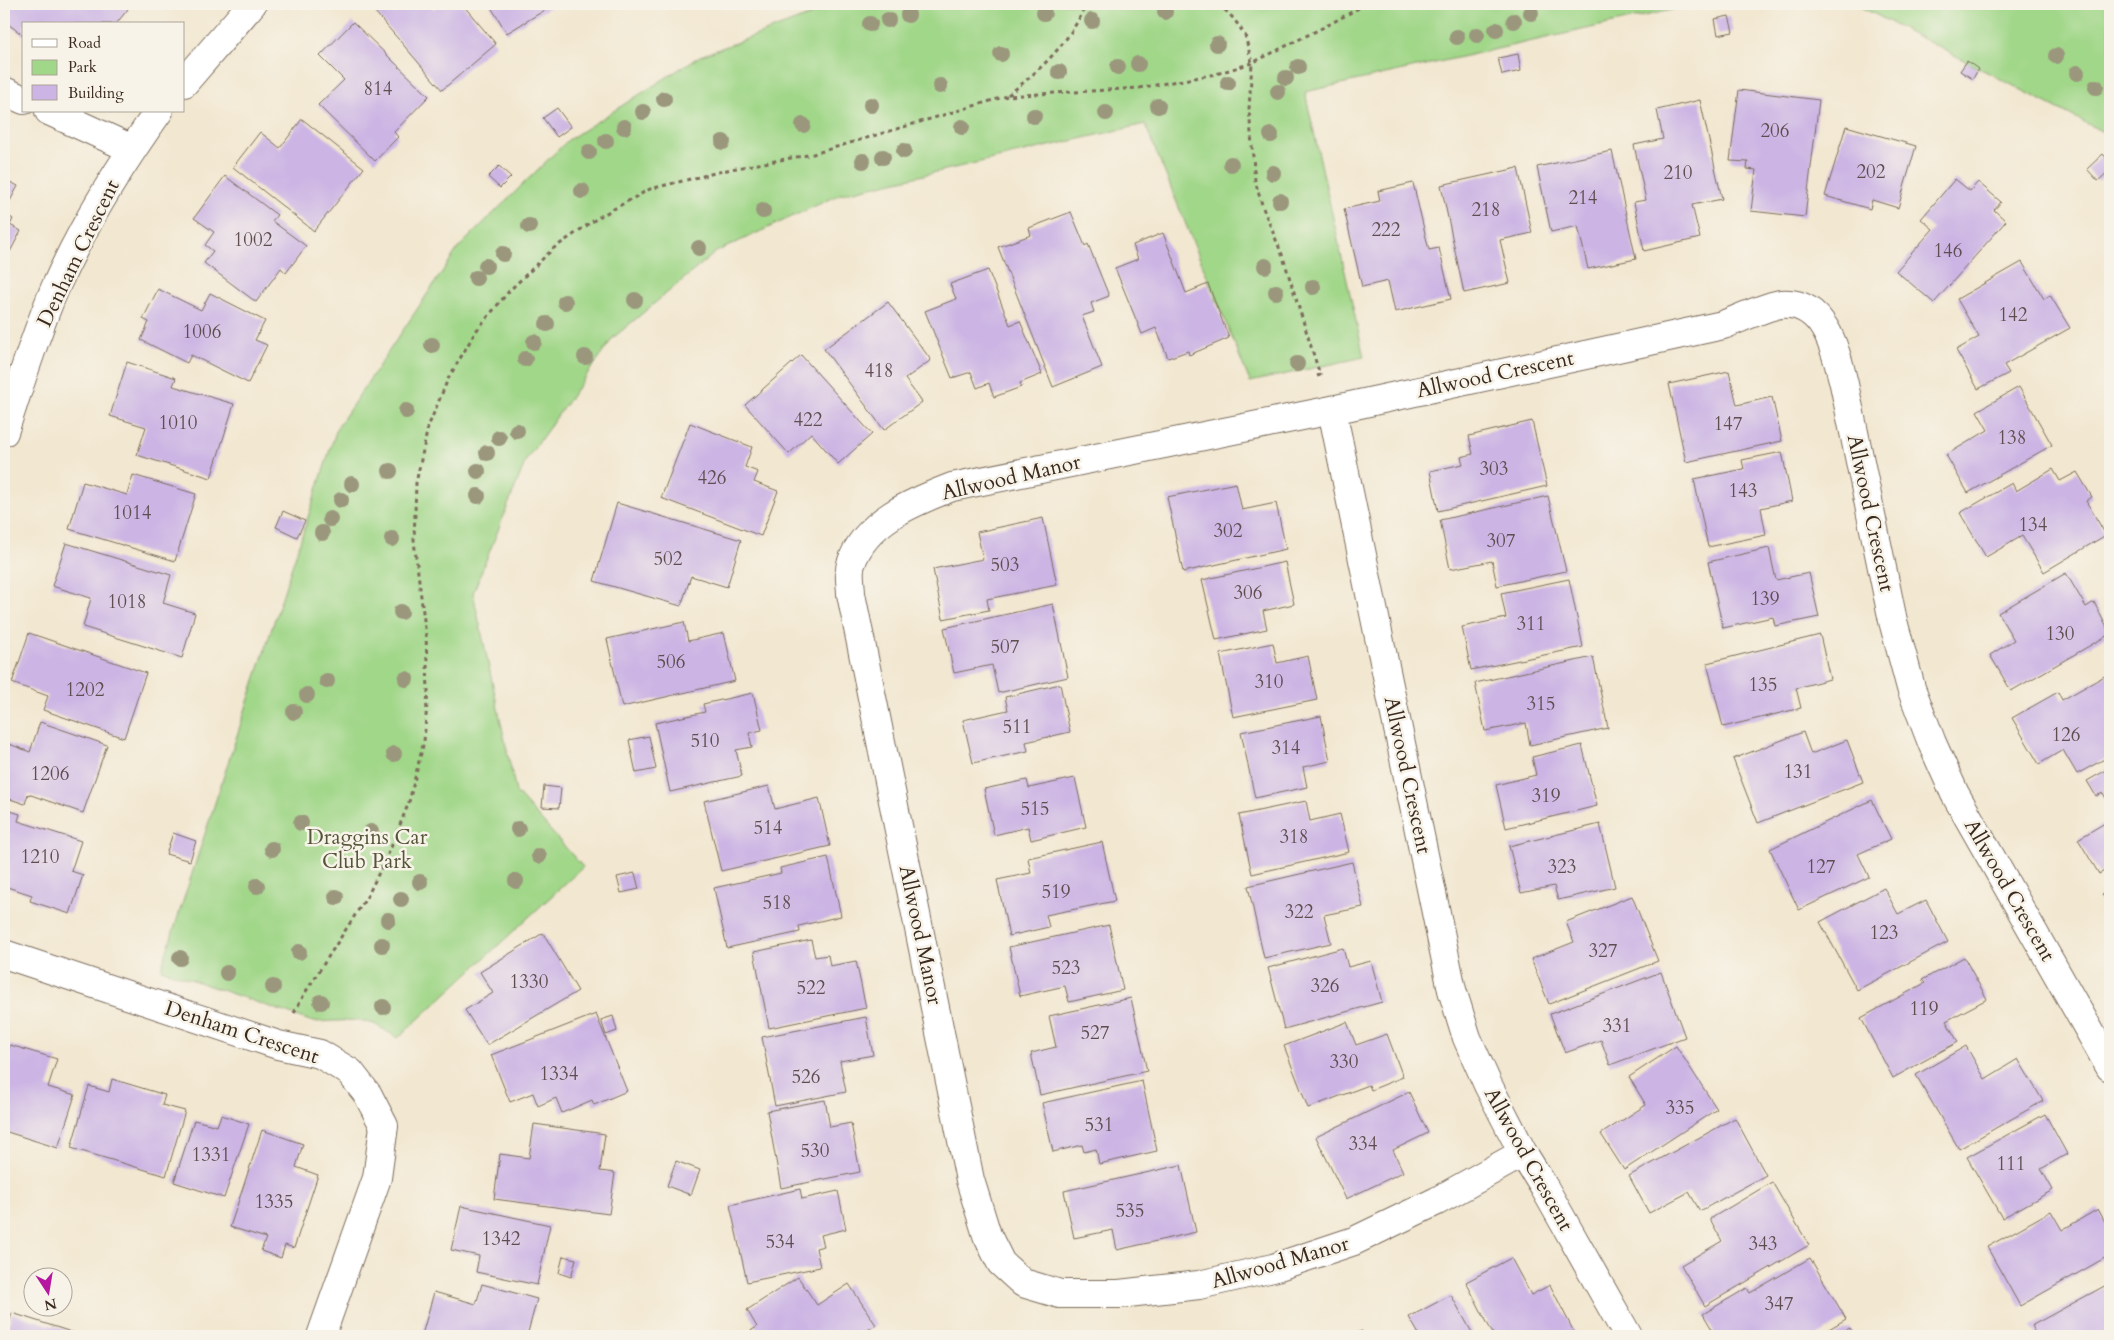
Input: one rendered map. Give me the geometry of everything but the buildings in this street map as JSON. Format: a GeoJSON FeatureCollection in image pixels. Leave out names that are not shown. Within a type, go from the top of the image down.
{"type":"FeatureCollection","features":[{"type":"Feature","properties":{"kind":"street"},"geometry":{"type":"LineString","coordinates":[[185,82],[252,4]]}},
{"type":"Feature","properties":{"kind":"street"},"geometry":{"type":"LineString","coordinates":[[4,91],[22,99]]}},
{"type":"Feature","properties":{"kind":"street"},"geometry":{"type":"LineString","coordinates":[[51,112],[132,149]]}},
{"type":"Feature","properties":{"kind":"street","name":"Denham Crescent"},"geometry":{"type":"LineString","coordinates":[[4,432],[56,288],[103,194],[158,112]]}},
{"type":"Feature","properties":{"kind":"street","name":"Allwood Crescent"},"geometry":{"type":"LineString","coordinates":[[1628,1336],[1523,1153],[1488,1085],[1467,1038],[1452,990],[1332,410],[1723,325],[1780,304],[1801,307],[1822,321],[1835,348],[1844,384],[1893,621],[1911,688],[1932,743],[1955,794],[2110,1067]]}},
{"type":"Feature","properties":{"kind":"street","name":"Allwood Manor"},"geometry":{"type":"LineString","coordinates":[[1332,410],[952,487],[919,500],[887,518],[862,542],[850,565],[851,594],[970,1180],[987,1235],[1001,1263],[1023,1282],[1060,1294],[1118,1294],[1199,1285],[1273,1268],[1354,1241],[1437,1201],[1523,1153]]}},
{"type":"Feature","properties":{"kind":"street","name":"Denham Crescent"},"geometry":{"type":"LineString","coordinates":[[4,954],[278,1045],[320,1054],[350,1072],[368,1095],[384,1126],[377,1178],[321,1336]]}},
{"type":"Feature","properties":{"kind":"path"},"geometry":{"type":"LineString","coordinates":[[1007,96],[1039,70],[1056,53],[1072,30],[1086,4]]}},
{"type":"Feature","properties":{"kind":"path"},"geometry":{"type":"LineString","coordinates":[[1219,4],[1234,19],[1244,35],[1252,63],[1249,109],[1255,181],[1263,208],[1283,257],[1320,375],[1311,377]]}},
{"type":"Feature","properties":{"kind":"path"},"geometry":{"type":"LineString","coordinates":[[294,1014],[305,993],[368,895],[390,850],[409,802],[424,741],[428,691],[426,636],[414,541],[416,483],[428,427],[448,379],[476,331],[510,290],[554,248],[599,217],[650,188],[731,169],[813,154],[1007,96],[1139,88],[1216,74],[1252,63],[1366,4]]}},
{"type":"Feature","properties":{"kind":"green space","name":"Draggins Car Club Park"},"geometry":{"type":"Polygon","coordinates":[[[841,4],[1698,4],[1305,92],[1364,357],[1250,382],[1145,124],[841,194],[716,252],[613,338],[526,460],[473,593],[516,792],[583,867],[398,1038],[374,1024],[358,1020],[313,1022],[161,969],[337,428],[459,247],[568,140],[700,56],[841,4]]]}},
{"type":"Feature","properties":{"kind":"green space"},"geometry":{"type":"Polygon","coordinates":[[[1855,4],[2110,4],[2110,151],[2107,134],[1855,4]]]}}]}
